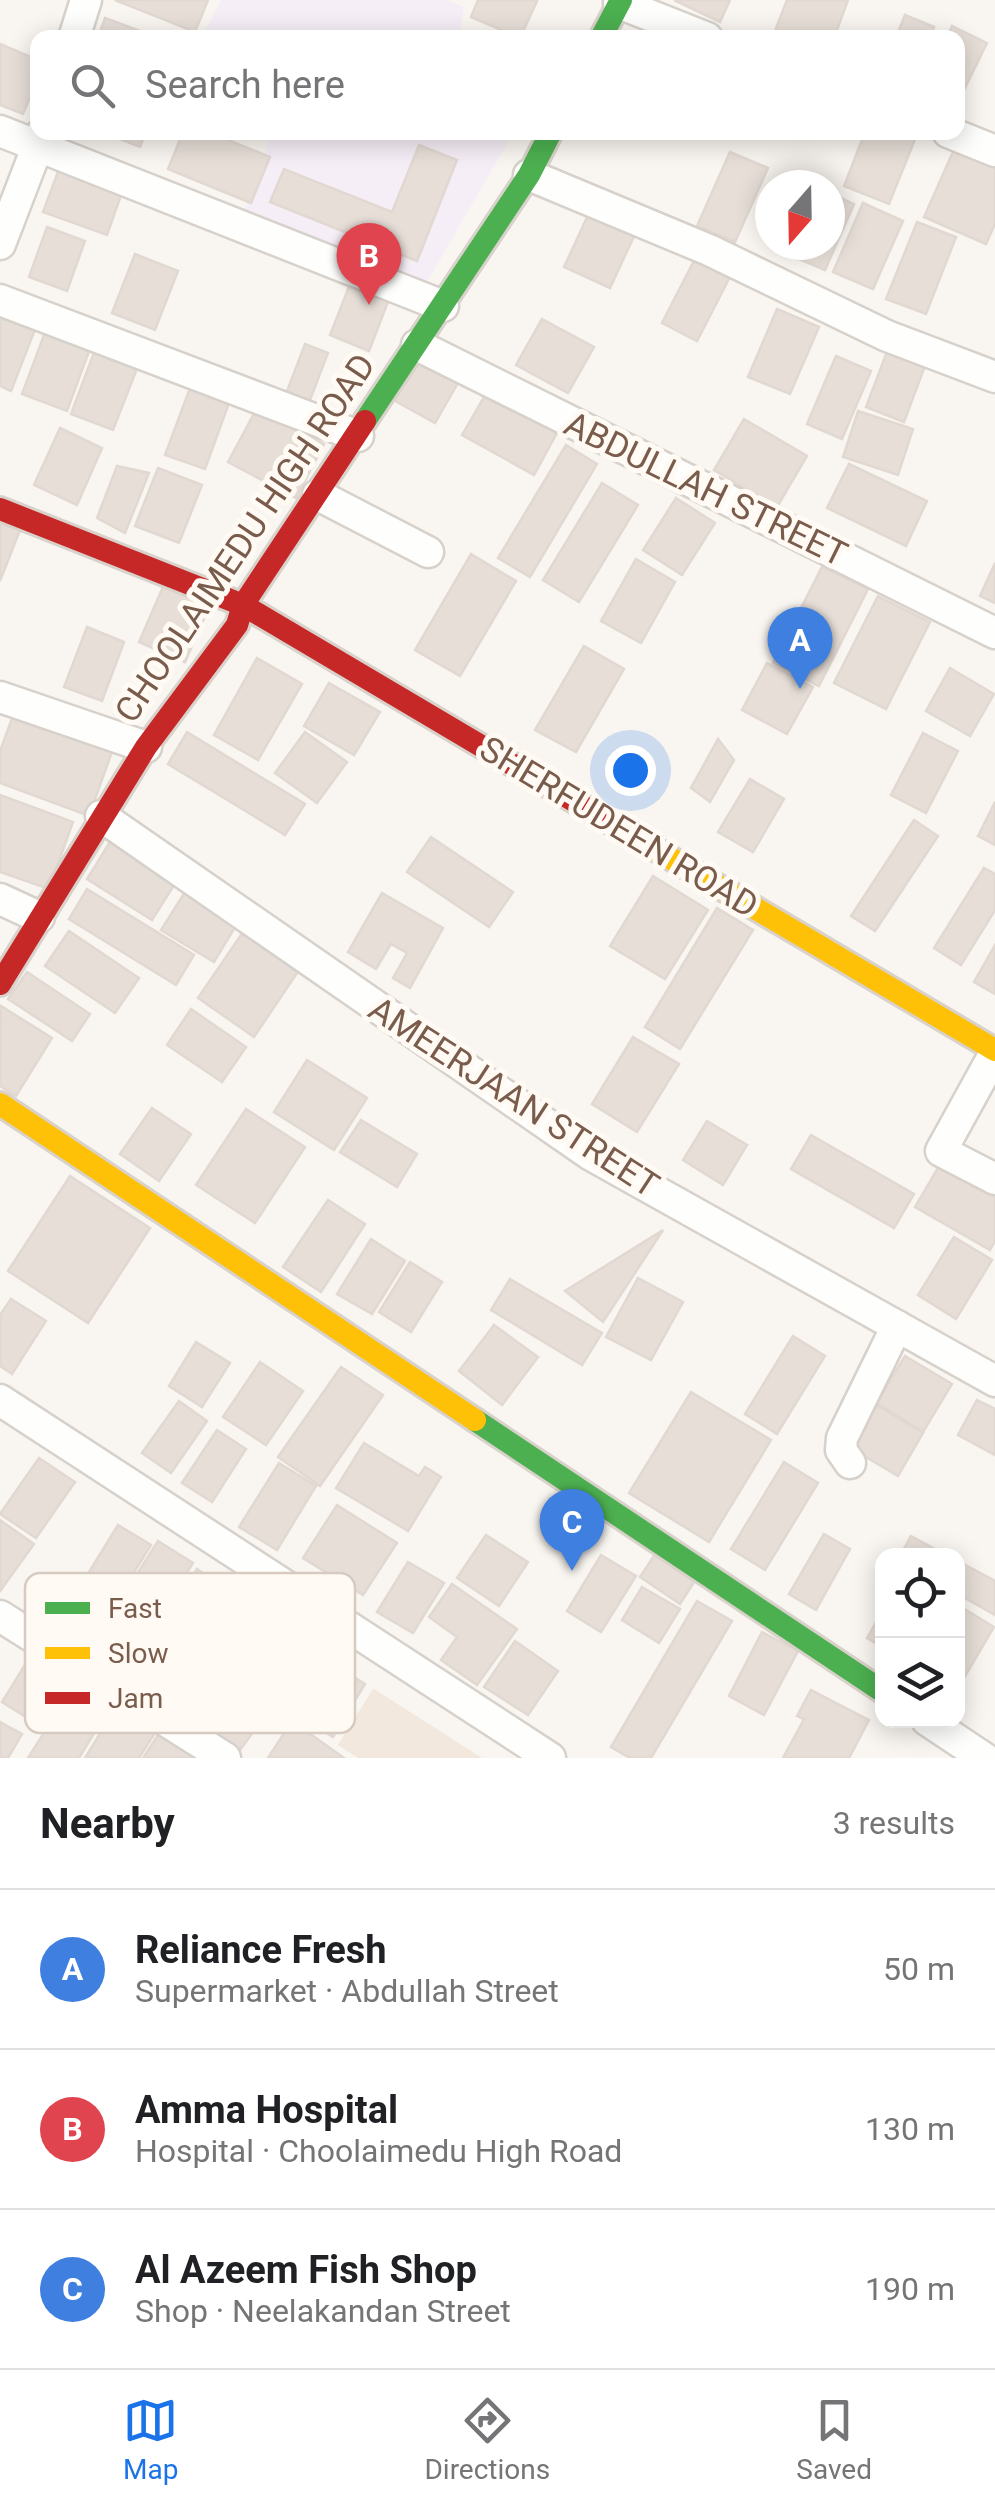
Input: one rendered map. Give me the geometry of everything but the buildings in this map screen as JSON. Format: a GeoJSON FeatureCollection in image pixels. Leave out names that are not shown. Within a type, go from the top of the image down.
{"type":"FeatureCollection","features":[{"type":"Feature","properties":{"kind":"street"},"geometry":{"type":"LineString","coordinates":[[77,30],[86,0]]}},
{"type":"Feature","properties":{"kind":"street"},"geometry":{"type":"LineString","coordinates":[[605,30],[620,2],[688,30]]}},
{"type":"Feature","properties":{"kind":"street"},"geometry":{"type":"LineString","coordinates":[[0,132],[30,137]]}},
{"type":"Feature","properties":{"kind":"street"},"geometry":{"type":"LineString","coordinates":[[965,139],[995,151]]}},
{"type":"Feature","properties":{"kind":"street"},"geometry":{"type":"LineString","coordinates":[[0,244],[41,140]]}},
{"type":"Feature","properties":{"kind":"street"},"geometry":{"type":"LineString","coordinates":[[43,140],[443,306]]}},
{"type":"Feature","properties":{"kind":"street","name":"CHOOLAIMEDU HIGH ROAD"},"geometry":{"type":"LineString","coordinates":[[0,984],[146,747],[237,625],[244,605],[529,175],[547,140]]}},
{"type":"Feature","properties":{"kind":"street"},"geometry":{"type":"LineString","coordinates":[[529,175],[708,250],[887,336],[995,376]]}},
{"type":"Feature","properties":{"kind":"street"},"geometry":{"type":"LineString","coordinates":[[0,300],[358,436]]}},
{"type":"Feature","properties":{"kind":"street","name":"ABDULLAH STREET"},"geometry":{"type":"LineString","coordinates":[[417,346],[995,633]]}},
{"type":"Feature","properties":{"kind":"street"},"geometry":{"type":"LineString","coordinates":[[318,494],[428,552]]}},
{"type":"Feature","properties":{"kind":"street","name":"SHERFUDEEN ROAD"},"geometry":{"type":"LineString","coordinates":[[0,508],[244,605],[995,1051],[941,1150],[995,1178]]}},
{"type":"Feature","properties":{"kind":"street"},"geometry":{"type":"LineString","coordinates":[[0,697],[146,747]]}},
{"type":"Feature","properties":{"kind":"street","name":"AMEERJAAN STREET"},"geometry":{"type":"LineString","coordinates":[[102,816],[591,1155],[995,1381]]}},
{"type":"Feature","properties":{"kind":"street"},"geometry":{"type":"LineString","coordinates":[[0,899],[38,917]]}},
{"type":"Feature","properties":{"kind":"street"},"geometry":{"type":"LineString","coordinates":[[0,1104],[875,1686]]}},
{"type":"Feature","properties":{"kind":"street"},"geometry":{"type":"LineString","coordinates":[[850,1464],[841,1450],[842,1438],[897,1326]]}},
{"type":"Feature","properties":{"kind":"street"},"geometry":{"type":"LineString","coordinates":[[0,1400],[266,1573]]}},
{"type":"Feature","properties":{"kind":"street"},"geometry":{"type":"LineString","coordinates":[[0,1616],[25,1632]]}},
{"type":"Feature","properties":{"kind":"street"},"geometry":{"type":"LineString","coordinates":[[355,1631],[550,1758]]}},
{"type":"Feature","properties":{"kind":"street"},"geometry":{"type":"LineString","coordinates":[[939,1728],[984,1758]]}},
{"type":"Feature","properties":{"kind":"street"},"geometry":{"type":"LineString","coordinates":[[185,1733],[225,1758]]}},
{"type":"Feature","properties":{"kind":"shaded area"},"geometry":{"type":"Polygon","coordinates":[[[221,0],[446,0],[464,7],[460,30],[206,30],[221,0]]]}},
{"type":"Feature","properties":{"kind":"shaded area"},"geometry":{"type":"Polygon","coordinates":[[[270,140],[509,140],[426,284],[244,212],[270,140]]]}},
{"type":"Feature","properties":{"kind":"shaded area"},"geometry":{"type":"Polygon","coordinates":[[[373,1689],[482,1758],[358,1758],[338,1745],[346,1733],[355,1733],[355,1718],[373,1689]]]}},
{"type":"Feature","properties":{"kind":"traffic: fast"},"geometry":{"type":"LineString","coordinates":[[605,30],[621,0]]}},
{"type":"Feature","properties":{"kind":"traffic: fast"},"geometry":{"type":"LineString","coordinates":[[365,421],[529,175],[547,140]]}},
{"type":"Feature","properties":{"kind":"traffic: fast"},"geometry":{"type":"LineString","coordinates":[[475,1420],[875,1686]]}},
{"type":"Feature","properties":{"kind":"traffic: slow"},"geometry":{"type":"LineString","coordinates":[[623,830],[995,1050]]}},
{"type":"Feature","properties":{"kind":"traffic: slow"},"geometry":{"type":"LineString","coordinates":[[0,1104],[475,1420]]}},
{"type":"Feature","properties":{"kind":"traffic: jam"},"geometry":{"type":"LineString","coordinates":[[0,984],[146,747],[237,625],[243,605],[365,421]]}},
{"type":"Feature","properties":{"kind":"traffic: jam"},"geometry":{"type":"LineString","coordinates":[[0,509],[243,605],[623,830]]}},
{"type":"Feature","properties":{"kind":"place","name":"Amma Hospital"},"geometry":{"type":"Point","coordinates":[369,305]}},
{"type":"Feature","properties":{"kind":"place","name":"Reliance Fresh"},"geometry":{"type":"Point","coordinates":[800,689]}},
{"type":"Feature","properties":{"kind":"place","name":"Al Azeem Fish Shop"},"geometry":{"type":"Point","coordinates":[572,1571]}}]}
